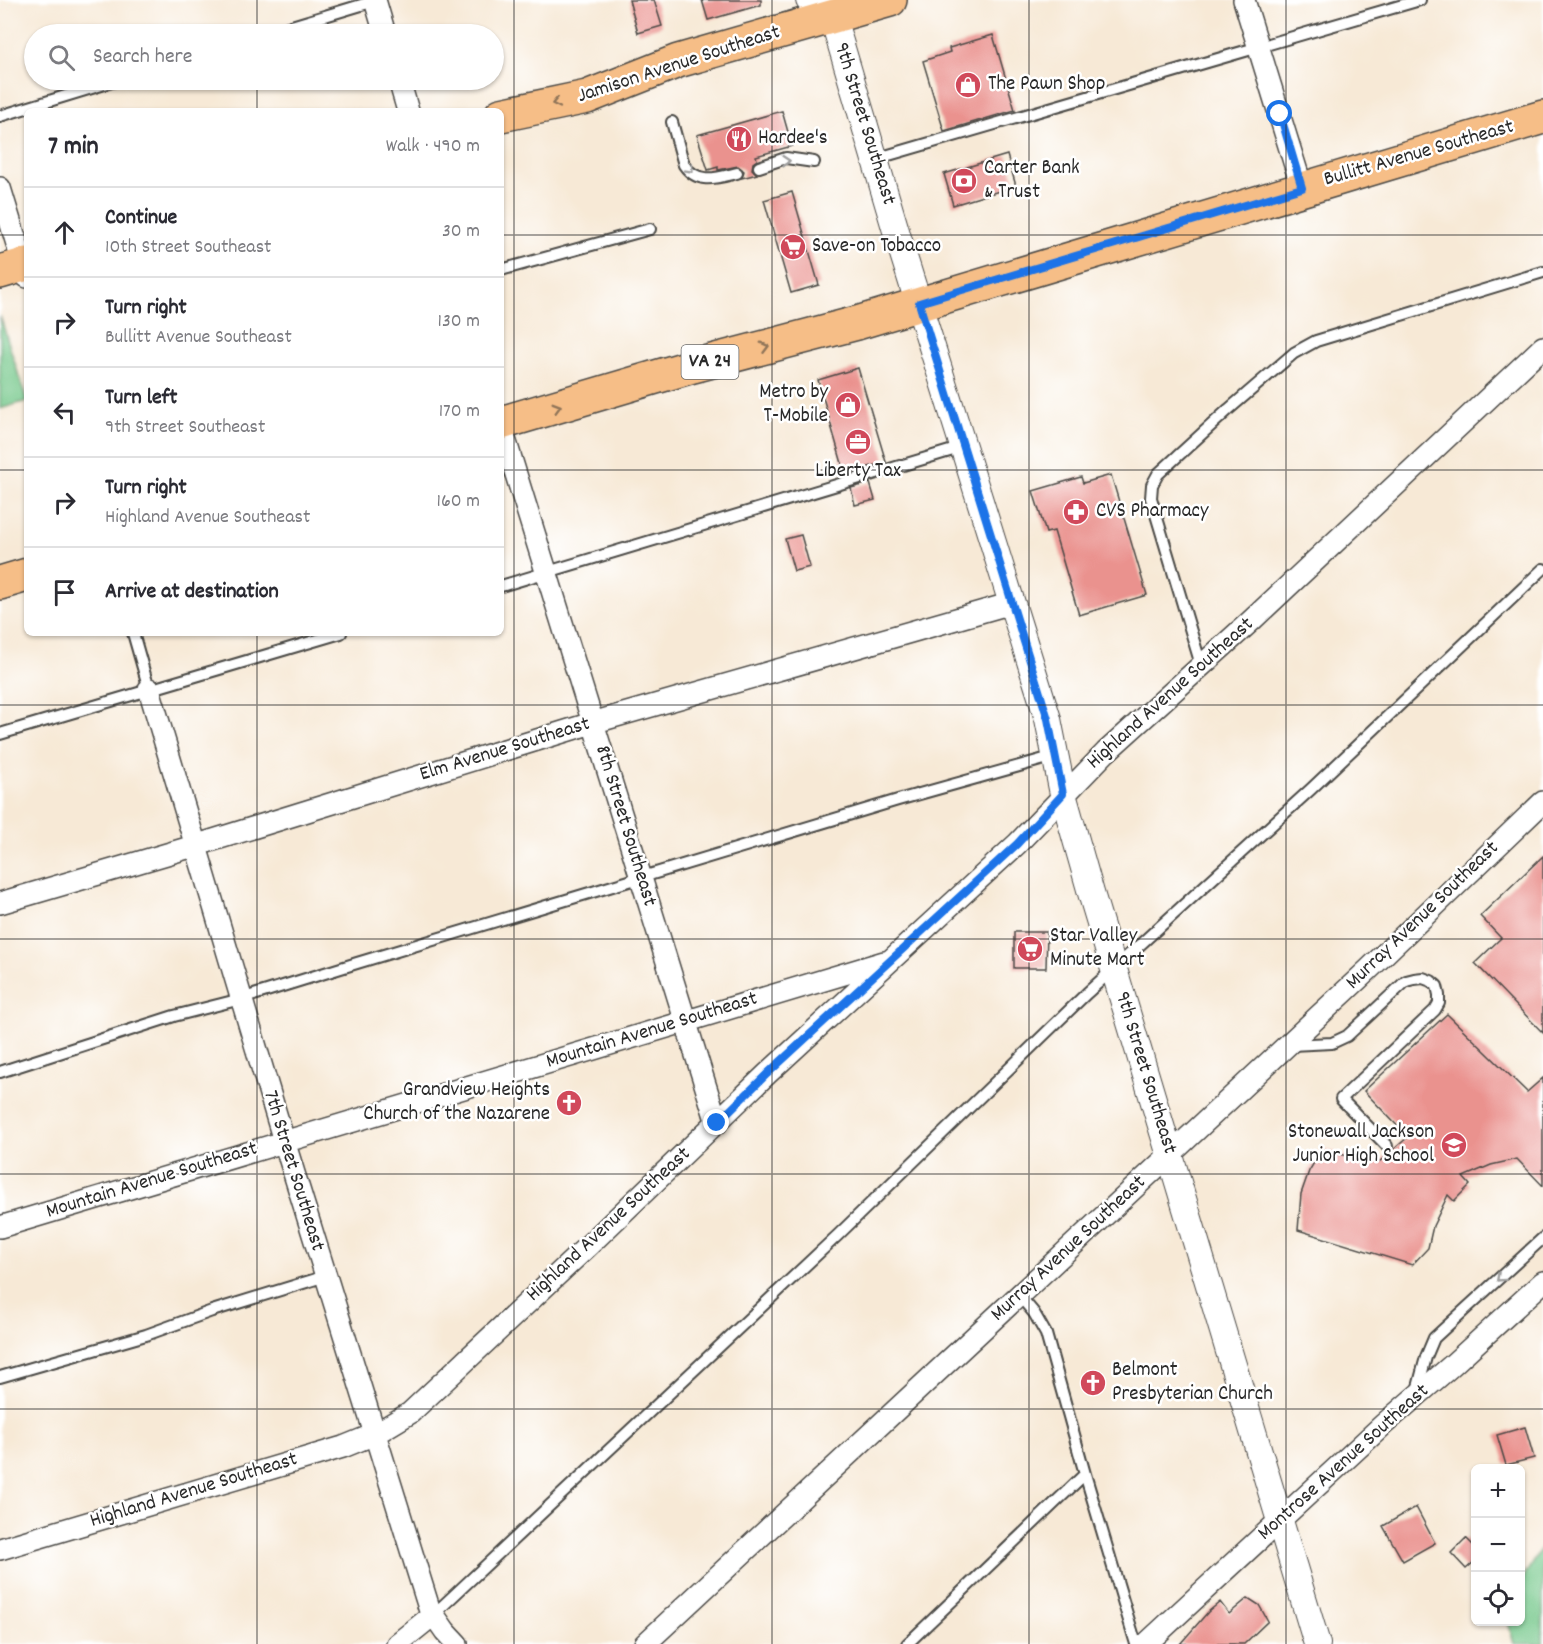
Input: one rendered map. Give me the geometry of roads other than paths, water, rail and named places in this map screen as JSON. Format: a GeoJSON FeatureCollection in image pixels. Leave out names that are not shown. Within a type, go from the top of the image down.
{"type":"FeatureCollection","features":[{"type":"Feature","properties":{"kind":"main road","name":"Jamison Avenue Southeast"},"geometry":{"type":"LineString","coordinates":[[504,114],[587,97],[826,6],[890,0]]}},
{"type":"Feature","properties":{"kind":"main road","name":"Bullitt Avenue Southeast"},"geometry":{"type":"LineString","coordinates":[[504,423],[693,366],[857,323],[1543,117]]}},
{"type":"Feature","properties":{"kind":"main road"},"geometry":{"type":"LineString","coordinates":[[0,583],[24,576]]}},
{"type":"Feature","properties":{"kind":"street"},"geometry":{"type":"LineString","coordinates":[[376,0],[382,24]]}},
{"type":"Feature","properties":{"kind":"street"},"geometry":{"type":"LineString","coordinates":[[1244,0],[1302,188]]}},
{"type":"Feature","properties":{"kind":"street","name":"9th Street Southeast"},"geometry":{"type":"LineString","coordinates":[[826,6],[1048,719],[1063,794],[1113,970],[1317,1644]]}},
{"type":"Feature","properties":{"kind":"street"},"geometry":{"type":"LineString","coordinates":[[402,90],[407,108]]}},
{"type":"Feature","properties":{"kind":"street"},"geometry":{"type":"LineString","coordinates":[[0,188],[19,270]]}},
{"type":"Feature","properties":{"kind":"street","name":"Highland Avenue Southeast"},"geometry":{"type":"LineString","coordinates":[[0,1549],[343,1447],[375,1434],[410,1413],[890,960],[1017,844],[1106,752],[1252,620],[1543,347]]}},
{"type":"Feature","properties":{"kind":"street","name":"8th Street Southeast"},"geometry":{"type":"LineString","coordinates":[[504,434],[717,1123]]}},
{"type":"Feature","properties":{"kind":"street","name":"Elm Avenue Southeast"},"geometry":{"type":"LineString","coordinates":[[0,903],[194,846],[592,723],[1012,603]]}},
{"type":"Feature","properties":{"kind":"street","name":"7th Street Southeast"},"geometry":{"type":"LineString","coordinates":[[149,689],[284,1142],[429,1608],[457,1644]]}},
{"type":"Feature","properties":{"kind":"street","name":"Murray Avenue Southeast"},"geometry":{"type":"LineString","coordinates":[[645,1644],[1288,1045],[1543,802]]}},
{"type":"Feature","properties":{"kind":"street","name":"Mountain Avenue Southeast"},"geometry":{"type":"LineString","coordinates":[[0,1227],[890,960]]}},
{"type":"Feature","properties":{"kind":"street","name":"Montrose Avenue Southeast"},"geometry":{"type":"LineString","coordinates":[[1146,1644],[1543,1282]]}},
{"type":"Feature","properties":{"kind":"street"},"geometry":{"type":"LineString","coordinates":[[396,1644],[433,1615]]}},
{"type":"Feature","properties":{"kind":"lane"},"geometry":{"type":"LineString","coordinates":[[298,24],[376,0]]}},
{"type":"Feature","properties":{"kind":"lane"},"geometry":{"type":"LineString","coordinates":[[875,159],[1420,0]]}},
{"type":"Feature","properties":{"kind":"lane"},"geometry":{"type":"LineString","coordinates":[[26,108],[85,90]]}},
{"type":"Feature","properties":{"kind":"lane"},"geometry":{"type":"LineString","coordinates":[[0,116],[24,109]]}},
{"type":"Feature","properties":{"kind":"lane"},"geometry":{"type":"LineString","coordinates":[[672,123],[684,165],[695,176],[714,179],[737,173]]}},
{"type":"Feature","properties":{"kind":"lane"},"geometry":{"type":"LineString","coordinates":[[759,166],[786,159],[814,162]]}},
{"type":"Feature","properties":{"kind":"lane"},"geometry":{"type":"LineString","coordinates":[[504,269],[650,229]]}},
{"type":"Feature","properties":{"kind":"lane"},"geometry":{"type":"LineString","coordinates":[[1201,665],[1151,498],[1152,485],[1158,474],[1294,353],[1316,341],[1543,272]]}},
{"type":"Feature","properties":{"kind":"lane"},"geometry":{"type":"LineString","coordinates":[[504,585],[963,447]]}},
{"type":"Feature","properties":{"kind":"lane"},"geometry":{"type":"LineString","coordinates":[[433,1615],[838,1235],[1087,993],[1310,790],[1543,569]]}},
{"type":"Feature","properties":{"kind":"lane"},"geometry":{"type":"LineString","coordinates":[[134,636],[149,689]]}},
{"type":"Feature","properties":{"kind":"lane"},"geometry":{"type":"LineString","coordinates":[[0,734],[331,636]]}},
{"type":"Feature","properties":{"kind":"lane"},"geometry":{"type":"LineString","coordinates":[[0,1072],[174,1016],[241,999],[898,800],[1055,756]]}},
{"type":"Feature","properties":{"kind":"lane"},"geometry":{"type":"LineString","coordinates":[[1288,1045],[1332,1043],[1347,1036],[1406,981],[1423,978],[1437,986],[1439,1003],[1435,1010],[1341,1099],[1387,1146]]}},
{"type":"Feature","properties":{"kind":"lane"},"geometry":{"type":"LineString","coordinates":[[1415,1397],[1434,1338],[1543,1238]]}},
{"type":"Feature","properties":{"kind":"lane"},"geometry":{"type":"LineString","coordinates":[[0,1377],[146,1335],[212,1311],[326,1276]]}},
{"type":"Feature","properties":{"kind":"lane"},"geometry":{"type":"LineString","coordinates":[[1019,1295],[1034,1313],[1046,1334],[1136,1644]]}},
{"type":"Feature","properties":{"kind":"lane"},"geometry":{"type":"LineString","coordinates":[[907,1644],[1085,1474]]}},
{"type":"Feature","properties":{"kind":"place","name":"The Pawn Shop"},"geometry":{"type":"Point","coordinates":[968,85]}},
{"type":"Feature","properties":{"kind":"place","name":"Hardee's"},"geometry":{"type":"Point","coordinates":[739,139]}},
{"type":"Feature","properties":{"kind":"place","name":"Carter Bank & Trust"},"geometry":{"type":"Point","coordinates":[964,181]}},
{"type":"Feature","properties":{"kind":"place","name":"Save-on Tobacco"},"geometry":{"type":"Point","coordinates":[793,247]}},
{"type":"Feature","properties":{"kind":"place","name":"Metro by T-Mobile"},"geometry":{"type":"Point","coordinates":[848,405]}},
{"type":"Feature","properties":{"kind":"place","name":"Liberty Tax"},"geometry":{"type":"Point","coordinates":[858,442]}},
{"type":"Feature","properties":{"kind":"place","name":"CVS Pharmacy"},"geometry":{"type":"Point","coordinates":[1076,512]}},
{"type":"Feature","properties":{"kind":"place","name":"Star Valley Minute Mart"},"geometry":{"type":"Point","coordinates":[1030,949]}},
{"type":"Feature","properties":{"kind":"place","name":"Grandview Heights Church of the Nazarene"},"geometry":{"type":"Point","coordinates":[569,1103]}},
{"type":"Feature","properties":{"kind":"place","name":"Stonewall Jackson Junior High School"},"geometry":{"type":"Point","coordinates":[1454,1145]}},
{"type":"Feature","properties":{"kind":"place","name":"Belmont Presbyterian Church"},"geometry":{"type":"Point","coordinates":[1093,1383]}}]}
